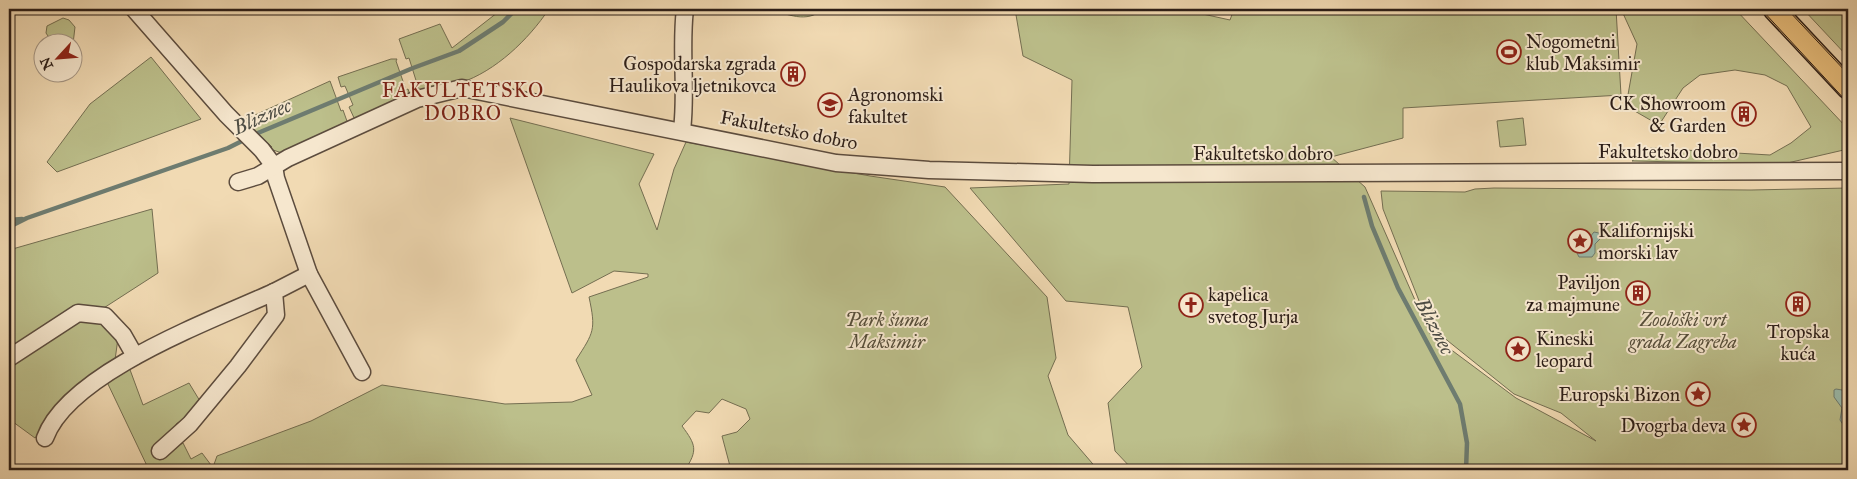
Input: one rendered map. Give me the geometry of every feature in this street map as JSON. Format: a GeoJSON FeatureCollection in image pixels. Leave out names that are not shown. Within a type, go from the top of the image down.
{"type":"FeatureCollection","features":[{"type":"Feature","properties":{"kind":"main road"},"geometry":{"type":"LineString","coordinates":[[1774,9],[1848,88]]}},
{"type":"Feature","properties":{"kind":"street"},"geometry":{"type":"LineString","coordinates":[[134,9],[226,114],[262,150],[274,166],[276,178],[308,274],[362,372]]}},
{"type":"Feature","properties":{"kind":"street"},"geometry":{"type":"LineString","coordinates":[[682,130],[685,108],[682,44],[685,9]]}},
{"type":"Feature","properties":{"kind":"street","name":"Fakultetsko dobro"},"geometry":{"type":"LineString","coordinates":[[238,182],[258,176],[274,166],[417,99],[462,88],[682,130],[836,163],[929,170],[1093,174],[1848,171]]}},
{"type":"Feature","properties":{"kind":"street"},"geometry":{"type":"LineString","coordinates":[[45,438],[48,430],[63,410],[86,388],[135,356],[274,292],[308,274]]}},
{"type":"Feature","properties":{"kind":"street"},"geometry":{"type":"LineString","coordinates":[[160,451],[190,424],[238,366],[276,315],[274,292]]}},
{"type":"Feature","properties":{"kind":"street"},"geometry":{"type":"LineString","coordinates":[[9,358],[78,312],[104,316],[123,335],[135,356]]}},
{"type":"Feature","properties":{"kind":"green space"},"geometry":{"type":"Polygon","coordinates":[[[502,9],[549,9],[521,43],[486,71],[460,83],[422,92],[419,90],[409,58],[406,59],[399,39],[440,24],[452,48],[502,9]]]}},
{"type":"Feature","properties":{"kind":"green space"},"geometry":{"type":"Polygon","coordinates":[[[769,9],[823,9],[817,14],[804,17],[769,9]]]}},
{"type":"Feature","properties":{"kind":"green space","name":"Zoološki vrt grada Zagreba"},"geometry":{"type":"Polygon","coordinates":[[[1015,9],[1180,9],[1230,20],[1234,9],[1616,9],[1621,95],[1403,108],[1403,138],[1331,157],[1365,187],[1430,334],[1516,398],[1596,441],[1561,413],[1514,394],[1443,337],[1425,316],[1383,209],[1381,191],[1465,192],[1475,189],[1494,188],[1751,190],[1848,188],[1848,470],[1133,470],[1115,451],[1108,403],[1142,367],[1128,307],[1066,301],[970,188],[1069,184],[1072,80],[1023,56],[1015,9]]]}},
{"type":"Feature","properties":{"kind":"green space"},"geometry":{"type":"Polygon","coordinates":[[[1621,9],[1735,9],[1848,129],[1848,149],[1783,164],[1632,161],[1651,148],[1770,155],[1791,143],[1811,127],[1787,86],[1765,75],[1735,70],[1700,75],[1683,88],[1659,125],[1626,106],[1637,44],[1621,9]]]}},
{"type":"Feature","properties":{"kind":"green space"},"geometry":{"type":"Polygon","coordinates":[[[1803,9],[1848,9],[1848,57],[1803,9]]]}},
{"type":"Feature","properties":{"kind":"green space"},"geometry":{"type":"Polygon","coordinates":[[[63,18],[69,20],[75,27],[74,32],[46,32],[47,26],[63,18]]]}},
{"type":"Feature","properties":{"kind":"green space"},"geometry":{"type":"Polygon","coordinates":[[[151,57],[201,119],[57,172],[47,162],[90,104],[151,57]]]}},
{"type":"Feature","properties":{"kind":"green space"},"geometry":{"type":"Polygon","coordinates":[[[391,59],[397,59],[396,61],[406,90],[408,89],[410,95],[355,120],[349,107],[353,105],[345,86],[341,87],[338,77],[391,59]]]}},
{"type":"Feature","properties":{"kind":"green space"},"geometry":{"type":"Polygon","coordinates":[[[330,81],[348,124],[282,153],[270,149],[272,147],[244,120],[330,81]]]}},
{"type":"Feature","properties":{"kind":"green space","name":"Park šuma Maksimir"},"geometry":{"type":"Polygon","coordinates":[[[510,118],[654,154],[639,184],[657,230],[674,169],[686,142],[870,176],[945,187],[1047,297],[1056,358],[1048,376],[1068,435],[1098,470],[731,470],[722,436],[737,432],[750,419],[746,409],[722,399],[709,413],[696,411],[682,426],[693,443],[694,448],[692,457],[685,470],[212,470],[217,456],[311,421],[382,385],[505,404],[572,402],[592,395],[576,360],[587,343],[592,330],[593,324],[589,297],[648,277],[648,274],[614,271],[572,293],[510,118]]]}},
{"type":"Feature","properties":{"kind":"green space"},"geometry":{"type":"Polygon","coordinates":[[[1523,118],[1526,145],[1500,147],[1497,121],[1523,118]]]}},
{"type":"Feature","properties":{"kind":"green space"},"geometry":{"type":"Polygon","coordinates":[[[152,209],[158,273],[96,313],[119,331],[115,360],[69,397],[35,438],[9,419],[9,250],[152,209]]]}},
{"type":"Feature","properties":{"kind":"green space"},"geometry":{"type":"Polygon","coordinates":[[[129,367],[143,405],[189,383],[203,406],[176,424],[179,432],[154,446],[159,457],[183,443],[191,459],[202,453],[211,465],[210,470],[149,470],[107,382],[129,367]]]}},
{"type":"Feature","properties":{"kind":"shaded area"},"geometry":{"type":"Polygon","coordinates":[[[1594,232],[1599,233],[1601,238],[1595,244],[1595,253],[1592,257],[1579,257],[1576,251],[1578,245],[1585,243],[1594,232]]]}},
{"type":"Feature","properties":{"kind":"shaded area"},"geometry":{"type":"Polygon","coordinates":[[[1834,390],[1848,391],[1848,432],[1840,420],[1842,408],[1834,397],[1834,390]]]}},
{"type":"Feature","properties":{"kind":"waterway","name":"Bliznec"},"geometry":{"type":"LineString","coordinates":[[253,135],[413,68],[459,51],[503,22],[516,9]]}},
{"type":"Feature","properties":{"kind":"waterway","name":"Bliznec"},"geometry":{"type":"LineString","coordinates":[[9,227],[27,218],[228,148],[246,139]]}},
{"type":"Feature","properties":{"kind":"waterway","name":"Bliznec"},"geometry":{"type":"LineString","coordinates":[[1364,197],[1372,226],[1398,288],[1460,404],[1467,443],[1466,470]]}},
{"type":"Feature","properties":{"kind":"waterway","name":"Bliznec"},"geometry":{"type":"LineString","coordinates":[[9,220],[22,219]]}},
{"type":"Feature","properties":{"kind":"tram line"},"geometry":{"type":"LineString","coordinates":[[1761,9],[1848,103]]}},
{"type":"Feature","properties":{"kind":"tram line"},"geometry":{"type":"LineString","coordinates":[[1787,9],[1848,74]]}},
{"type":"Feature","properties":{"kind":"place","name":"Nogometni klub Maksimir"},"geometry":{"type":"Point","coordinates":[1509,52]}},
{"type":"Feature","properties":{"kind":"place","name":"Gospodarska zgrada Haulikova ljetnikovca"},"geometry":{"type":"Point","coordinates":[793,74]}},
{"type":"Feature","properties":{"kind":"place","name":"Agronomski fakultet"},"geometry":{"type":"Point","coordinates":[830,105]}},
{"type":"Feature","properties":{"kind":"place","name":"CK Showroom & Garden"},"geometry":{"type":"Point","coordinates":[1744,114]}},
{"type":"Feature","properties":{"kind":"place","name":"Kalifornijski morski lav"},"geometry":{"type":"Point","coordinates":[1580,241]}},
{"type":"Feature","properties":{"kind":"place","name":"Paviljon za majmune"},"geometry":{"type":"Point","coordinates":[1638,293]}},
{"type":"Feature","properties":{"kind":"place","name":"Tropska kuća"},"geometry":{"type":"Point","coordinates":[1798,304]}},
{"type":"Feature","properties":{"kind":"place","name":"kapelica svetog Jurja"},"geometry":{"type":"Point","coordinates":[1191,305]}},
{"type":"Feature","properties":{"kind":"place","name":"Kineski leopard"},"geometry":{"type":"Point","coordinates":[1518,349]}},
{"type":"Feature","properties":{"kind":"place","name":"Europski Bizon"},"geometry":{"type":"Point","coordinates":[1698,394]}},
{"type":"Feature","properties":{"kind":"place","name":"Dvogrba deva"},"geometry":{"type":"Point","coordinates":[1744,425]}},
{"type":"Feature","properties":{"kind":"district","name":"FAKULTETSKO DOBRO"},"geometry":{"type":"Point","coordinates":[463,102]}}]}
